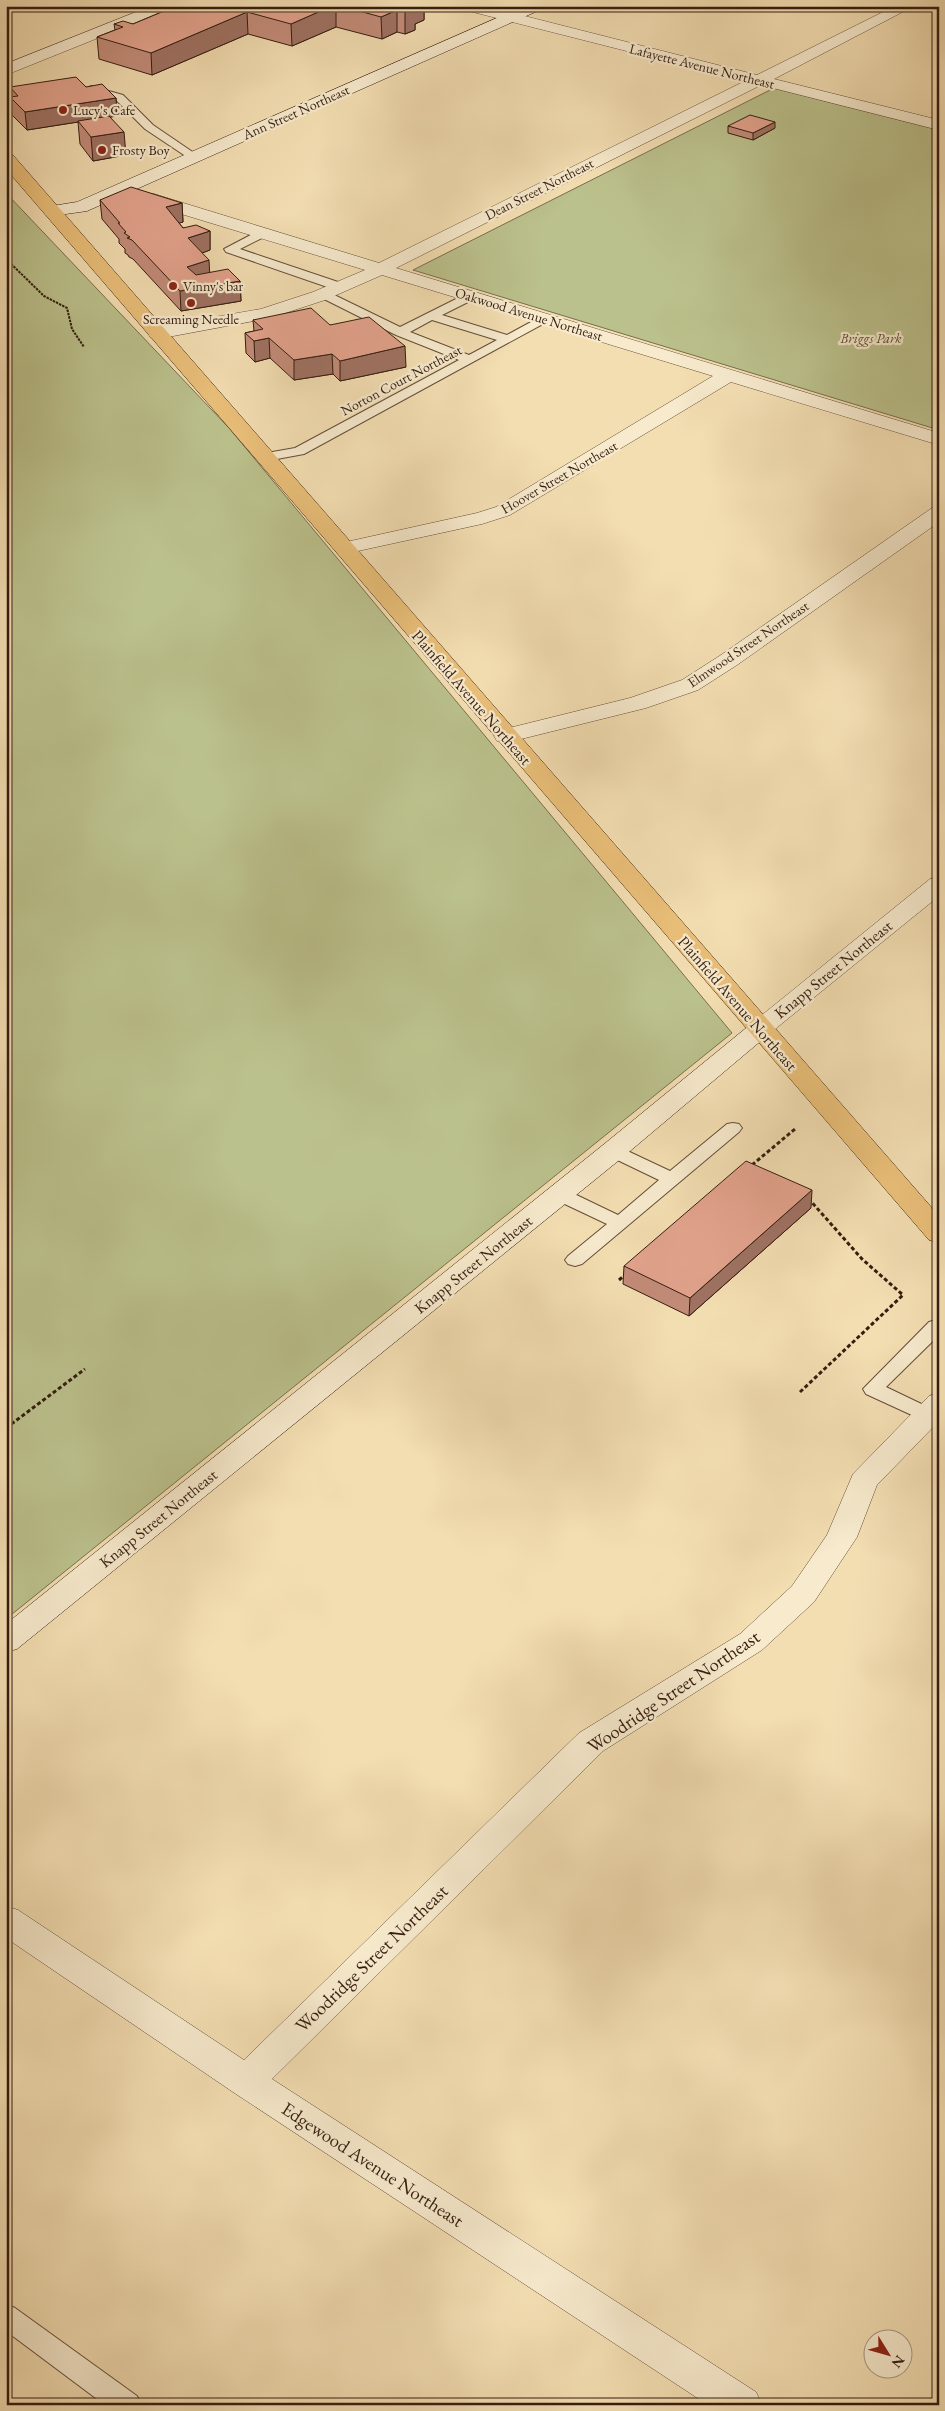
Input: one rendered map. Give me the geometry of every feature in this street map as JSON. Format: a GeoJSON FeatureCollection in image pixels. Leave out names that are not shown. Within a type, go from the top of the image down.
{"type":"FeatureCollection","features":[{"type":"Feature","properties":{"kind":"main road","name":"Plainfield Avenue Northeast"},"geometry":{"type":"LineString","coordinates":[[6,158],[505,736],[939,1234]]}},
{"type":"Feature","properties":{"kind":"street"},"geometry":{"type":"LineString","coordinates":[[6,70],[165,6]]}},
{"type":"Feature","properties":{"kind":"street","name":"Lafayette Avenue Northeast"},"geometry":{"type":"LineString","coordinates":[[466,6],[939,125]]}},
{"type":"Feature","properties":{"kind":"street","name":"Ann Street Northeast"},"geometry":{"type":"LineString","coordinates":[[52,211],[81,207],[537,6]]}},
{"type":"Feature","properties":{"kind":"street","name":"Dean Street Northeast"},"geometry":{"type":"LineString","coordinates":[[157,333],[264,314],[324,294],[379,269],[907,6]]}},
{"type":"Feature","properties":{"kind":"street","name":"Oakwood Avenue Northeast"},"geometry":{"type":"LineString","coordinates":[[120,190],[939,439]]}},
{"type":"Feature","properties":{"kind":"street","name":"Hoover Street Northeast"},"geometry":{"type":"LineString","coordinates":[[344,548],[482,518],[503,511],[729,376]]}},
{"type":"Feature","properties":{"kind":"street","name":"Elmwood Street Northeast"},"geometry":{"type":"LineString","coordinates":[[505,736],[638,703],[690,684],[737,654],[939,512]]}},
{"type":"Feature","properties":{"kind":"street","name":"Knapp Street Northeast"},"geometry":{"type":"LineString","coordinates":[[6,1641],[613,1151],[939,884]]}},
{"type":"Feature","properties":{"kind":"street","name":"Woodridge Street Northeast"},"geometry":{"type":"LineString","coordinates":[[246,2081],[590,1742],[751,1642],[803,1594],[842,1537],[864,1481],[933,1409]]}},
{"type":"Feature","properties":{"kind":"street","name":"Edgewood Avenue Northeast"},"geometry":{"type":"LineString","coordinates":[[6,1920],[246,2081],[742,2405]]}},
{"type":"Feature","properties":{"kind":"lane"},"geometry":{"type":"LineString","coordinates":[[81,88],[97,89],[119,97],[150,128],[194,157]]}},
{"type":"Feature","properties":{"kind":"lane"},"geometry":{"type":"LineString","coordinates":[[6,94],[45,89]]}},
{"type":"Feature","properties":{"kind":"lane"},"geometry":{"type":"LineString","coordinates":[[262,233],[230,249],[340,287]]}},
{"type":"Feature","properties":{"kind":"lane"},"geometry":{"type":"LineString","coordinates":[[324,294],[400,332],[470,360]]}},
{"type":"Feature","properties":{"kind":"lane"},"geometry":{"type":"LineString","coordinates":[[400,332],[470,296]]}},
{"type":"Feature","properties":{"kind":"lane"},"geometry":{"type":"LineString","coordinates":[[431,316],[508,340]]}},
{"type":"Feature","properties":{"kind":"lane","name":"Norton Court Northeast"},"geometry":{"type":"LineString","coordinates":[[266,457],[299,451],[546,319]]}},
{"type":"Feature","properties":{"kind":"lane"},"geometry":{"type":"LineString","coordinates":[[575,1260],[733,1128]]}},
{"type":"Feature","properties":{"kind":"lane"},"geometry":{"type":"LineString","coordinates":[[613,1151],[672,1179]]}},
{"type":"Feature","properties":{"kind":"lane"},"geometry":{"type":"LineString","coordinates":[[559,1194],[620,1223]]}},
{"type":"Feature","properties":{"kind":"lane"},"geometry":{"type":"LineString","coordinates":[[933,1409],[873,1389],[936,1326]]}},
{"type":"Feature","properties":{"kind":"lane"},"geometry":{"type":"LineString","coordinates":[[6,2316],[127,2405]]}},
{"type":"Feature","properties":{"kind":"path"},"geometry":{"type":"LineString","coordinates":[[6,259],[44,296],[66,308],[68,322],[74,335],[84,347]]}},
{"type":"Feature","properties":{"kind":"path"},"geometry":{"type":"LineString","coordinates":[[758,1170],[751,1166],[795,1129]]}},
{"type":"Feature","properties":{"kind":"path"},"geometry":{"type":"LineString","coordinates":[[800,1392],[903,1296],[862,1259],[805,1195]]}},
{"type":"Feature","properties":{"kind":"path"},"geometry":{"type":"LineString","coordinates":[[619,1280],[634,1267]]}},
{"type":"Feature","properties":{"kind":"path"},"geometry":{"type":"LineString","coordinates":[[6,1428],[85,1369]]}},
{"type":"Feature","properties":{"kind":"green space","name":"Briggs Park"},"geometry":{"type":"Polygon","coordinates":[[[774,88],[939,130],[939,430],[413,270],[774,88]]]}},
{"type":"Feature","properties":{"kind":"green space"},"geometry":{"type":"Polygon","coordinates":[[[6,193],[229,428],[732,1033],[6,1619],[6,193]]]}},
{"type":"Feature","properties":{"kind":"building"},"geometry":{"type":"Polygon","coordinates":[[[176,6],[332,6],[291,24],[247,12],[151,53],[97,37],[123,27],[114,24],[123,21],[133,24],[176,6]]]}},
{"type":"Feature","properties":{"kind":"building"},"geometry":{"type":"Polygon","coordinates":[[[341,6],[409,6],[415,8],[405,12],[397,10],[381,17],[341,6]]]}},
{"type":"Feature","properties":{"kind":"building"},"geometry":{"type":"Polygon","coordinates":[[[76,77],[86,87],[102,84],[116,98],[25,112],[10,97],[18,96],[10,87],[76,77]]]}},
{"type":"Feature","properties":{"kind":"building"},"geometry":{"type":"Polygon","coordinates":[[[750,115],[775,122],[753,133],[728,126],[750,115]]]}},
{"type":"Feature","properties":{"kind":"building"},"geometry":{"type":"Polygon","coordinates":[[[109,116],[124,132],[91,137],[78,121],[109,116]]]}},
{"type":"Feature","properties":{"kind":"building"},"geometry":{"type":"Polygon","coordinates":[[[131,187],[182,203],[166,207],[183,228],[196,225],[210,231],[188,238],[209,260],[187,267],[196,275],[228,269],[240,281],[180,291],[132,240],[127,238],[130,237],[124,233],[126,232],[118,223],[120,223],[100,200],[131,187]]]}},
{"type":"Feature","properties":{"kind":"building"},"geometry":{"type":"Polygon","coordinates":[[[311,308],[330,325],[369,317],[405,346],[340,361],[332,354],[294,360],[269,338],[254,341],[245,333],[263,329],[253,320],[311,308]]]}},
{"type":"Feature","properties":{"kind":"building"},"geometry":{"type":"Polygon","coordinates":[[[746,1161],[812,1190],[690,1298],[624,1266],[746,1161]]]}},
{"type":"Feature","properties":{"kind":"place","name":"Lucy's Cafe"},"geometry":{"type":"Point","coordinates":[63,110]}},
{"type":"Feature","properties":{"kind":"place","name":"Frosty Boy"},"geometry":{"type":"Point","coordinates":[102,150]}},
{"type":"Feature","properties":{"kind":"place","name":"Vinny's bar"},"geometry":{"type":"Point","coordinates":[173,286]}},
{"type":"Feature","properties":{"kind":"place","name":"Screaming Needle"},"geometry":{"type":"Point","coordinates":[191,303]}}]}
